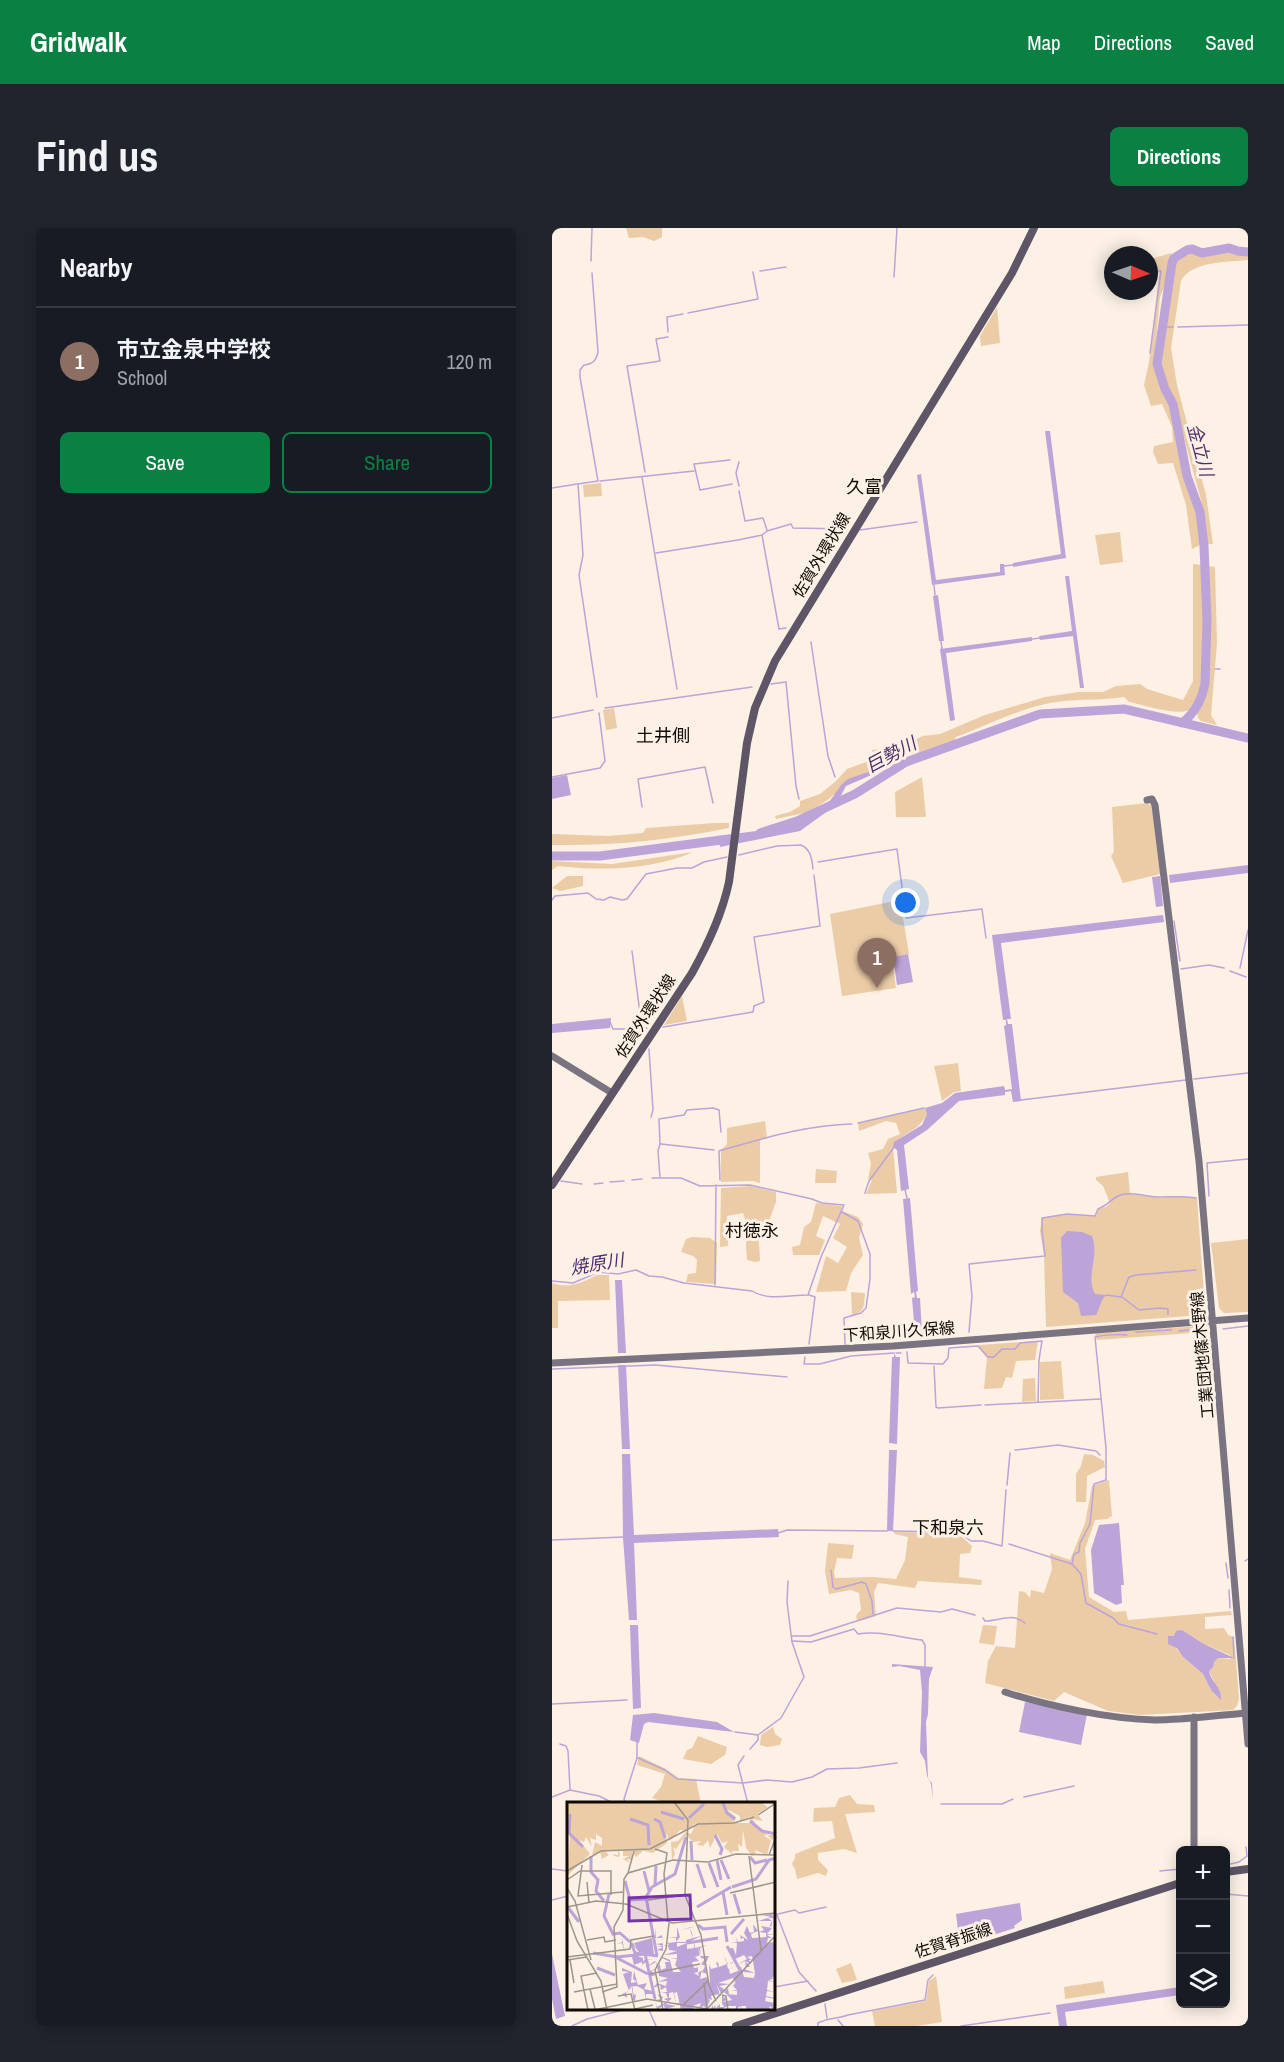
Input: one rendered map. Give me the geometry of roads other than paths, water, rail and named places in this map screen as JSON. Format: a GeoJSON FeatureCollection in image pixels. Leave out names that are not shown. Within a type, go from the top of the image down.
{"type":"FeatureCollection","features":[{"type":"Feature","properties":{"kind":"main road","name":"佐賀外環状線"},"geometry":{"type":"LineString","coordinates":[[552,1185],[692,973],[710,940],[725,898],[747,743],[753,717],[775,661],[1011,273],[1035,228]]}},
{"type":"Feature","properties":{"kind":"main road"},"geometry":{"type":"LineString","coordinates":[[1230,1871],[1248,1869]]}},
{"type":"Feature","properties":{"kind":"main road","name":"佐賀脊振線"},"geometry":{"type":"LineString","coordinates":[[736,2026],[1176,1883]]}},
{"type":"Feature","properties":{"kind":"street","name":"工業団地篠木野線"},"geometry":{"type":"LineString","coordinates":[[1147,800],[1152,800],[1155,805],[1199,1161],[1248,1744]]}},
{"type":"Feature","properties":{"kind":"street"},"geometry":{"type":"LineString","coordinates":[[552,1056],[612,1093]]}},
{"type":"Feature","properties":{"kind":"street","name":"下和泉川久保線"},"geometry":{"type":"LineString","coordinates":[[552,1363],[882,1347],[1248,1318]]}},
{"type":"Feature","properties":{"kind":"street"},"geometry":{"type":"LineString","coordinates":[[1005,1692],[1027,1699],[1112,1715],[1158,1720],[1247,1713]]}},
{"type":"Feature","properties":{"kind":"street"},"geometry":{"type":"LineString","coordinates":[[1194,1718],[1194,1846]]}},
{"type":"Feature","properties":{"kind":"waterway"},"geometry":{"type":"LineString","coordinates":[[591,261],[592,228]]}},
{"type":"Feature","properties":{"kind":"waterway"},"geometry":{"type":"LineString","coordinates":[[894,277],[897,228]]}},
{"type":"Feature","properties":{"kind":"waterway","name":"金立川"},"geometry":{"type":"LineString","coordinates":[[1182,723],[1197,706],[1205,683],[1207,621],[1204,546],[1200,512],[1187,476],[1173,404],[1165,389],[1157,364],[1174,258],[1192,249],[1202,253],[1229,248],[1248,252]]}},
{"type":"Feature","properties":{"kind":"waterway"},"geometry":{"type":"LineString","coordinates":[[760,271],[786,267]]}},
{"type":"Feature","properties":{"kind":"waterway"},"geometry":{"type":"LineString","coordinates":[[1158,271],[1161,271],[1158,293]]}},
{"type":"Feature","properties":{"kind":"waterway"},"geometry":{"type":"LineString","coordinates":[[688,313],[758,299],[753,272]]}},
{"type":"Feature","properties":{"kind":"waterway"},"geometry":{"type":"LineString","coordinates":[[592,273],[598,352],[594,362],[584,365],[580,370],[580,377],[598,481],[578,484],[583,555],[579,575],[597,697]]}},
{"type":"Feature","properties":{"kind":"waterway"},"geometry":{"type":"LineString","coordinates":[[1150,353],[1157,300]]}},
{"type":"Feature","properties":{"kind":"waterway"},"geometry":{"type":"LineString","coordinates":[[668,332],[667,317],[683,314]]}},
{"type":"Feature","properties":{"kind":"waterway"},"geometry":{"type":"LineString","coordinates":[[1178,327],[1248,325]]}},
{"type":"Feature","properties":{"kind":"waterway"},"geometry":{"type":"LineString","coordinates":[[1162,327],[1173,327]]}},
{"type":"Feature","properties":{"kind":"waterway"},"geometry":{"type":"LineString","coordinates":[[645,472],[627,366],[660,361],[656,339],[668,337]]}},
{"type":"Feature","properties":{"kind":"waterway"},"geometry":{"type":"LineString","coordinates":[[730,460],[694,464],[700,490],[732,484]]}},
{"type":"Feature","properties":{"kind":"waterway"},"geometry":{"type":"LineString","coordinates":[[739,462],[736,473],[739,486]]}},
{"type":"Feature","properties":{"kind":"waterway"},"geometry":{"type":"LineString","coordinates":[[600,481],[694,471]]}},
{"type":"Feature","properties":{"kind":"waterway"},"geometry":{"type":"LineString","coordinates":[[642,477],[677,689]]}},
{"type":"Feature","properties":{"kind":"waterway"},"geometry":{"type":"LineString","coordinates":[[552,488],[577,484]]}},
{"type":"Feature","properties":{"kind":"waterway"},"geometry":{"type":"LineString","coordinates":[[739,491],[745,521],[763,518],[767,530]]}},
{"type":"Feature","properties":{"kind":"waterway"},"geometry":{"type":"LineString","coordinates":[[860,530],[917,522]]}},
{"type":"Feature","properties":{"kind":"waterway"},"geometry":{"type":"LineString","coordinates":[[656,553],[762,535],[767,531],[791,524],[793,528],[847,529]]}},
{"type":"Feature","properties":{"kind":"waterway"},"geometry":{"type":"LineString","coordinates":[[762,535],[779,629],[786,628]]}},
{"type":"Feature","properties":{"kind":"waterway"},"geometry":{"type":"LineString","coordinates":[[1004,566],[1013,565]]}},
{"type":"Feature","properties":{"kind":"waterway"},"geometry":{"type":"LineString","coordinates":[[934,585],[935,595]]}},
{"type":"Feature","properties":{"kind":"waterway"},"geometry":{"type":"LineString","coordinates":[[1032,639],[1040,638]]}},
{"type":"Feature","properties":{"kind":"waterway"},"geometry":{"type":"LineString","coordinates":[[941,641],[942,649]]}},
{"type":"Feature","properties":{"kind":"waterway"},"geometry":{"type":"LineString","coordinates":[[811,642],[828,756],[835,777]]}},
{"type":"Feature","properties":{"kind":"waterway"},"geometry":{"type":"LineString","coordinates":[[1215,669],[1220,669]]}},
{"type":"Feature","properties":{"kind":"waterway"},"geometry":{"type":"LineString","coordinates":[[771,684],[786,682],[799,799]]}},
{"type":"Feature","properties":{"kind":"waterway"},"geometry":{"type":"LineString","coordinates":[[605,708],[752,687]]}},
{"type":"Feature","properties":{"kind":"waterway","name":"巨勢川"},"geometry":{"type":"LineString","coordinates":[[760,833],[797,821],[855,794],[906,762],[1040,714],[1124,709],[1248,738]]}},
{"type":"Feature","properties":{"kind":"waterway"},"geometry":{"type":"LineString","coordinates":[[552,718],[593,710]]}},
{"type":"Feature","properties":{"kind":"waterway"},"geometry":{"type":"LineString","coordinates":[[552,777],[600,768],[605,761],[599,713]]}},
{"type":"Feature","properties":{"kind":"waterway"},"geometry":{"type":"LineString","coordinates":[[642,807],[638,779],[705,767],[713,803]]}},
{"type":"Feature","properties":{"kind":"waterway","name":"巨勢川"},"geometry":{"type":"LineString","coordinates":[[552,856],[600,856],[729,839]]}},
{"type":"Feature","properties":{"kind":"waterway"},"geometry":{"type":"LineString","coordinates":[[739,855],[777,846],[801,845],[809,852],[813,869]]}},
{"type":"Feature","properties":{"kind":"waterway"},"geometry":{"type":"LineString","coordinates":[[818,862],[897,849],[906,918],[982,909],[986,938]]}},
{"type":"Feature","properties":{"kind":"waterway"},"geometry":{"type":"LineString","coordinates":[[552,900],[555,896],[588,893],[596,899],[604,900],[610,897],[627,899],[646,874],[677,868],[692,868],[704,862],[727,857]]}},
{"type":"Feature","properties":{"kind":"waterway"},"geometry":{"type":"LineString","coordinates":[[663,1027],[753,1012],[754,1006],[764,1002],[754,937],[820,926],[814,875]]}},
{"type":"Feature","properties":{"kind":"waterway"},"geometry":{"type":"LineString","coordinates":[[1174,921],[1180,961]]}},
{"type":"Feature","properties":{"kind":"waterway"},"geometry":{"type":"LineString","coordinates":[[1240,968],[1248,930]]}},
{"type":"Feature","properties":{"kind":"waterway"},"geometry":{"type":"LineString","coordinates":[[632,951],[642,1029],[647,1028]]}},
{"type":"Feature","properties":{"kind":"waterway"},"geometry":{"type":"LineString","coordinates":[[1181,969],[1209,965],[1224,968]]}},
{"type":"Feature","properties":{"kind":"waterway"},"geometry":{"type":"LineString","coordinates":[[1230,971],[1246,977]]}},
{"type":"Feature","properties":{"kind":"waterway"},"geometry":{"type":"LineString","coordinates":[[610,1022],[613,1029],[635,1029]]}},
{"type":"Feature","properties":{"kind":"waterway"},"geometry":{"type":"LineString","coordinates":[[649,1049],[653,1110],[651,1117]]}},
{"type":"Feature","properties":{"kind":"waterway"},"geometry":{"type":"LineString","coordinates":[[1194,1079],[1248,1073]]}},
{"type":"Feature","properties":{"kind":"waterway"},"geometry":{"type":"LineString","coordinates":[[1021,1100],[1186,1080]]}},
{"type":"Feature","properties":{"kind":"waterway"},"geometry":{"type":"LineString","coordinates":[[660,1177],[659,1119],[684,1115],[687,1110],[713,1108],[719,1110],[721,1132]]}},
{"type":"Feature","properties":{"kind":"waterway"},"geometry":{"type":"LineString","coordinates":[[858,1123],[924,1108]]}},
{"type":"Feature","properties":{"kind":"waterway"},"geometry":{"type":"LineString","coordinates":[[720,1180],[719,1151],[802,1130],[852,1124]]}},
{"type":"Feature","properties":{"kind":"waterway"},"geometry":{"type":"LineString","coordinates":[[661,1144],[714,1150]]}},
{"type":"Feature","properties":{"kind":"waterway"},"geometry":{"type":"LineString","coordinates":[[865,1193],[869,1181],[895,1146]]}},
{"type":"Feature","properties":{"kind":"waterway"},"geometry":{"type":"LineString","coordinates":[[1209,1196],[1207,1163],[1248,1159]]}},
{"type":"Feature","properties":{"kind":"waterway","name":"焼原川"},"geometry":{"type":"LineString","coordinates":[[552,1281],[573,1283],[599,1272],[618,1274],[636,1270],[649,1276],[684,1283],[752,1291],[765,1296],[808,1295],[821,1257],[844,1205],[822,1203],[750,1185],[700,1186],[681,1178],[652,1178]]}},
{"type":"Feature","properties":{"kind":"waterway"},"geometry":{"type":"LineString","coordinates":[[632,1180],[642,1179]]}},
{"type":"Feature","properties":{"kind":"waterway"},"geometry":{"type":"LineString","coordinates":[[561,1181],[582,1184]]}},
{"type":"Feature","properties":{"kind":"waterway"},"geometry":{"type":"LineString","coordinates":[[610,1182],[624,1181]]}},
{"type":"Feature","properties":{"kind":"waterway"},"geometry":{"type":"LineString","coordinates":[[594,1184],[603,1183]]}},
{"type":"Feature","properties":{"kind":"waterway"},"geometry":{"type":"LineString","coordinates":[[715,1285],[716,1185]]}},
{"type":"Feature","properties":{"kind":"waterway"},"geometry":{"type":"LineString","coordinates":[[905,1190],[907,1198]]}},
{"type":"Feature","properties":{"kind":"waterway"},"geometry":{"type":"LineString","coordinates":[[969,1332],[972,1296],[969,1264],[1045,1256],[1042,1218],[1067,1214],[1095,1216],[1098,1209],[1123,1194],[1196,1198]]}},
{"type":"Feature","properties":{"kind":"waterway"},"geometry":{"type":"LineString","coordinates":[[842,1212],[858,1221],[870,1254],[870,1279],[866,1308],[861,1313],[844,1318],[845,1344]]}},
{"type":"Feature","properties":{"kind":"waterway"},"geometry":{"type":"LineString","coordinates":[[1106,1295],[1121,1297],[1129,1277],[1136,1275],[1196,1270]]}},
{"type":"Feature","properties":{"kind":"waterway"},"geometry":{"type":"LineString","coordinates":[[809,1295],[815,1297],[809,1344]]}},
{"type":"Feature","properties":{"kind":"waterway"},"geometry":{"type":"LineString","coordinates":[[1122,1297],[1139,1310],[1168,1309],[1168,1314]]}},
{"type":"Feature","properties":{"kind":"waterway"},"geometry":{"type":"LineString","coordinates":[[1223,1329],[1248,1326]]}},
{"type":"Feature","properties":{"kind":"waterway"},"geometry":{"type":"LineString","coordinates":[[1179,1331],[1199,1329],[1203,1331]]}},
{"type":"Feature","properties":{"kind":"waterway"},"geometry":{"type":"LineString","coordinates":[[1136,1332],[1171,1330]]}},
{"type":"Feature","properties":{"kind":"waterway"},"geometry":{"type":"LineString","coordinates":[[1072,1564],[1074,1554],[1079,1552],[1080,1543],[1090,1524],[1094,1484],[1106,1480],[1106,1448],[1095,1337],[1127,1335]]}},
{"type":"Feature","properties":{"kind":"waterway"},"geometry":{"type":"LineString","coordinates":[[907,1352],[908,1363],[943,1364],[948,1358],[949,1348],[978,1346],[988,1357],[994,1357],[1002,1349],[1015,1349],[1020,1343],[1042,1341],[1038,1402]]}},
{"type":"Feature","properties":{"kind":"waterway"},"geometry":{"type":"LineString","coordinates":[[805,1357],[804,1364],[820,1364],[851,1356],[894,1353]]}},
{"type":"Feature","properties":{"kind":"waterway"},"geometry":{"type":"LineString","coordinates":[[896,1353],[901,1353]]}},
{"type":"Feature","properties":{"kind":"waterway"},"geometry":{"type":"LineString","coordinates":[[552,1369],[656,1365],[787,1377]]}},
{"type":"Feature","properties":{"kind":"waterway"},"geometry":{"type":"LineString","coordinates":[[934,1366],[936,1407],[981,1405]]}},
{"type":"Feature","properties":{"kind":"waterway"},"geometry":{"type":"LineString","coordinates":[[985,1405],[1100,1399]]}},
{"type":"Feature","properties":{"kind":"waterway"},"geometry":{"type":"LineString","coordinates":[[1015,1450],[1058,1445],[1096,1451],[1100,1455]]}},
{"type":"Feature","properties":{"kind":"waterway"},"geometry":{"type":"LineString","coordinates":[[1007,1485],[1010,1453]]}},
{"type":"Feature","properties":{"kind":"waterway"},"geometry":{"type":"LineString","coordinates":[[893,1531],[949,1532],[962,1535],[971,1541],[983,1541],[1002,1546],[1006,1490]]}},
{"type":"Feature","properties":{"kind":"waterway"},"geometry":{"type":"LineString","coordinates":[[778,1533],[787,1530],[887,1531]]}},
{"type":"Feature","properties":{"kind":"waterway"},"geometry":{"type":"LineString","coordinates":[[552,1540],[623,1537]]}},
{"type":"Feature","properties":{"kind":"waterway"},"geometry":{"type":"LineString","coordinates":[[1009,1544],[1072,1564],[1081,1574],[1086,1603],[1113,1618],[1119,1624],[1157,1634]]}},
{"type":"Feature","properties":{"kind":"waterway"},"geometry":{"type":"LineString","coordinates":[[1226,1563],[1228,1578]]}},
{"type":"Feature","properties":{"kind":"waterway"},"geometry":{"type":"LineString","coordinates":[[831,1570],[833,1587],[836,1589],[862,1582],[866,1584],[872,1601],[873,1614]]}},
{"type":"Feature","properties":{"kind":"waterway"},"geometry":{"type":"LineString","coordinates":[[735,1732],[758,1735],[781,1718],[804,1677],[792,1642],[787,1602],[788,1581]]}},
{"type":"Feature","properties":{"kind":"waterway"},"geometry":{"type":"LineString","coordinates":[[1229,1590],[1230,1608]]}},
{"type":"Feature","properties":{"kind":"waterway"},"geometry":{"type":"LineString","coordinates":[[792,1636],[810,1636],[897,1608],[941,1612],[952,1609],[975,1615]]}},
{"type":"Feature","properties":{"kind":"waterway"},"geometry":{"type":"LineString","coordinates":[[983,1618],[985,1621],[1015,1618],[1025,1623]]}},
{"type":"Feature","properties":{"kind":"waterway"},"geometry":{"type":"LineString","coordinates":[[793,1641],[811,1642],[854,1629],[858,1634],[882,1634],[922,1640],[925,1645],[925,1667]]}},
{"type":"Feature","properties":{"kind":"waterway"},"geometry":{"type":"LineString","coordinates":[[1233,1637],[1234,1658]]}},
{"type":"Feature","properties":{"kind":"waterway"},"geometry":{"type":"LineString","coordinates":[[552,1704],[627,1700]]}},
{"type":"Feature","properties":{"kind":"waterway"},"geometry":{"type":"LineString","coordinates":[[750,1749],[758,1740],[758,1735]]}},
{"type":"Feature","properties":{"kind":"waterway"},"geometry":{"type":"LineString","coordinates":[[625,1802],[637,1758],[637,1742]]}},
{"type":"Feature","properties":{"kind":"waterway"},"geometry":{"type":"LineString","coordinates":[[560,1744],[566,1746],[568,1751],[570,1789]]}},
{"type":"Feature","properties":{"kind":"waterway"},"geometry":{"type":"LineString","coordinates":[[744,1756],[738,1765],[747,1802]]}},
{"type":"Feature","properties":{"kind":"waterway"},"geometry":{"type":"LineString","coordinates":[[638,1758],[665,1770],[677,1779],[743,1783],[767,1780],[792,1782],[812,1777],[827,1769],[897,1763]]}},
{"type":"Feature","properties":{"kind":"waterway"},"geometry":{"type":"LineString","coordinates":[[1024,1797],[1074,1786]]}},
{"type":"Feature","properties":{"kind":"waterway"},"geometry":{"type":"LineString","coordinates":[[552,1797],[570,1790],[599,1796],[611,1802]]}},
{"type":"Feature","properties":{"kind":"waterway"},"geometry":{"type":"LineString","coordinates":[[941,1804],[1002,1804],[1013,1799]]}},
{"type":"Feature","properties":{"kind":"waterway"},"geometry":{"type":"LineString","coordinates":[[1230,1864],[1239,1862],[1247,1856],[1246,1847]]}},
{"type":"Feature","properties":{"kind":"waterway"},"geometry":{"type":"LineString","coordinates":[[552,1869],[567,1871]]}},
{"type":"Feature","properties":{"kind":"waterway"},"geometry":{"type":"LineString","coordinates":[[1160,1871],[1176,1869]]}},
{"type":"Feature","properties":{"kind":"waterway"},"geometry":{"type":"LineString","coordinates":[[1230,1894],[1248,1896]]}},
{"type":"Feature","properties":{"kind":"waterway"},"geometry":{"type":"LineString","coordinates":[[552,1900],[567,1896]]}},
{"type":"Feature","properties":{"kind":"waterway"},"geometry":{"type":"LineString","coordinates":[[778,1914],[795,1910],[799,1913],[826,1907]]}},
{"type":"Feature","properties":{"kind":"waterway"},"geometry":{"type":"LineString","coordinates":[[776,1914],[799,1972],[816,1991]]}},
{"type":"Feature","properties":{"kind":"waterway"},"geometry":{"type":"LineString","coordinates":[[818,2026],[818,2023],[825,2020],[925,2000],[928,1980],[933,1975]]}},
{"type":"Feature","properties":{"kind":"waterway"},"geometry":{"type":"LineString","coordinates":[[776,1987],[808,1981]]}},
{"type":"Feature","properties":{"kind":"waterway"},"geometry":{"type":"LineString","coordinates":[[825,2004],[827,2018]]}},
{"type":"Feature","properties":{"kind":"waterway"},"geometry":{"type":"LineString","coordinates":[[572,2026],[587,2019],[619,2011]]}},
{"type":"Feature","properties":{"kind":"waterway"},"geometry":{"type":"LineString","coordinates":[[649,2011],[656,2026]]}},
{"type":"Feature","properties":{"kind":"waterway"},"geometry":{"type":"LineString","coordinates":[[961,2026],[1050,2013]]}},
{"type":"Feature","properties":{"kind":"waterway"},"geometry":{"type":"LineString","coordinates":[[838,2020],[843,2026]]}},
{"type":"Feature","properties":{"kind":"place","name":"市立金泉中学校"},"geometry":{"type":"Point","coordinates":[877,988]}},
{"type":"Feature","properties":{"kind":"district","name":"久富"},"geometry":{"type":"Point","coordinates":[864,487]}},
{"type":"Feature","properties":{"kind":"district","name":"土井側"},"geometry":{"type":"Point","coordinates":[663,736]}},
{"type":"Feature","properties":{"kind":"district","name":"村徳永"},"geometry":{"type":"Point","coordinates":[752,1231]}},
{"type":"Feature","properties":{"kind":"district","name":"下和泉六"},"geometry":{"type":"Point","coordinates":[948,1528]}}]}
